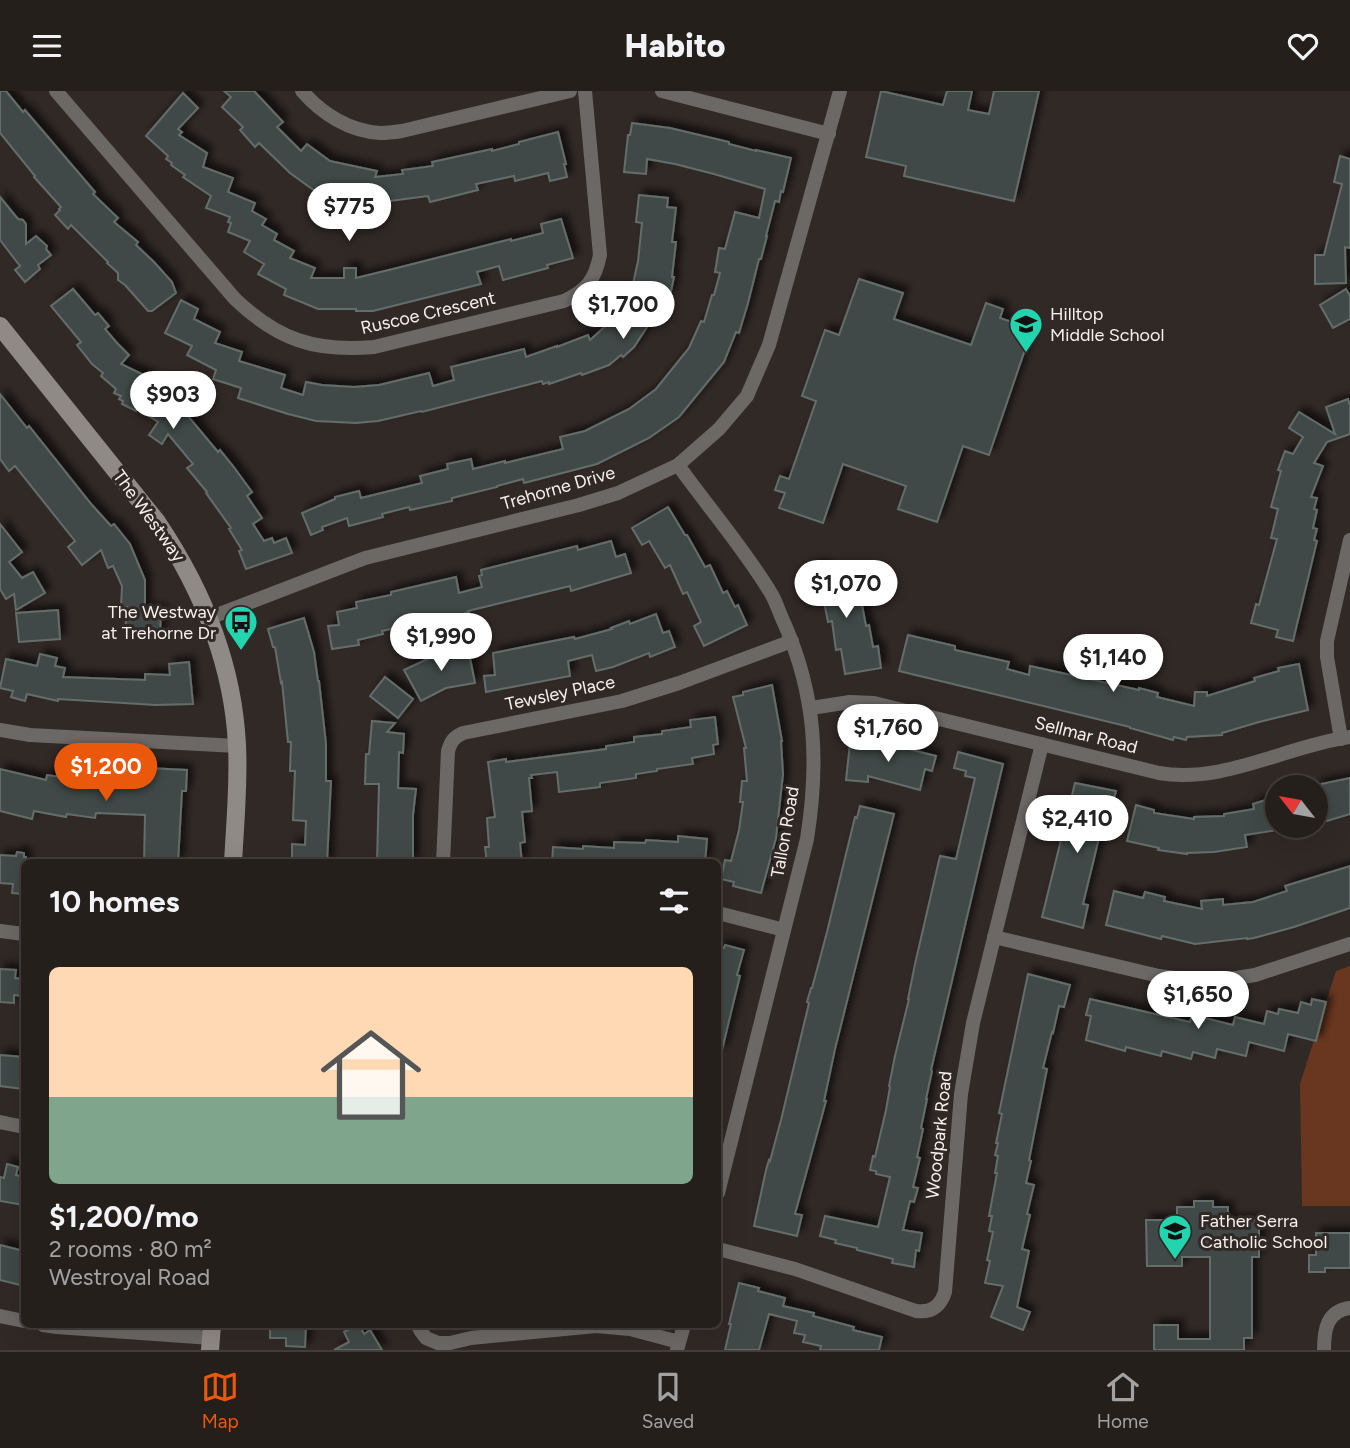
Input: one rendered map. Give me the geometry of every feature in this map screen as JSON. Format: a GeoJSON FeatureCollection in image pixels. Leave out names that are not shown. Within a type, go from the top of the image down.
{"type":"FeatureCollection","features":[{"type":"Feature","properties":{"kind":"main road","name":"The Westway"},"geometry":{"type":"LineString","coordinates":[[0,326],[158,522],[194,584],[209,618],[229,686],[237,746],[233,859]]}},
{"type":"Feature","properties":{"kind":"street","name":"Ruscoe Crescent"},"geometry":{"type":"LineString","coordinates":[[56,91],[250,314],[290,338],[314,345],[353,349],[374,347],[564,302],[588,285],[597,271],[600,254],[585,91]]}},
{"type":"Feature","properties":{"kind":"street"},"geometry":{"type":"LineString","coordinates":[[302,91],[333,119],[354,128],[380,133],[402,131],[570,91]]}},
{"type":"Feature","properties":{"kind":"street"},"geometry":{"type":"LineString","coordinates":[[662,91],[829,134]]}},
{"type":"Feature","properties":{"kind":"street","name":"Trehorne Drive"},"geometry":{"type":"LineString","coordinates":[[209,618],[376,555],[600,499],[678,465],[719,429],[747,395],[769,345],[840,91]]}},
{"type":"Feature","properties":{"kind":"street","name":"Tallon Road"},"geometry":{"type":"LineString","coordinates":[[678,465],[772,596],[792,641],[811,708],[814,769],[807,839],[723,1149]]}},
{"type":"Feature","properties":{"kind":"street"},"geometry":{"type":"LineString","coordinates":[[1345,738],[1327,657],[1327,641],[1350,540]]}},
{"type":"Feature","properties":{"kind":"street","name":"Tewsley Place"},"geometry":{"type":"LineString","coordinates":[[443,859],[448,751],[456,736],[622,701],[792,641]]}},
{"type":"Feature","properties":{"kind":"street","name":"Sellmar Road"},"geometry":{"type":"LineString","coordinates":[[811,708],[850,702],[874,703],[1159,773],[1186,776],[1220,771],[1345,738]]}},
{"type":"Feature","properties":{"kind":"street"},"geometry":{"type":"LineString","coordinates":[[0,730],[237,746]]}},
{"type":"Feature","properties":{"kind":"street","name":"Woodpark Road"},"geometry":{"type":"LineString","coordinates":[[721,1250],[795,1269],[916,1311],[925,1312],[936,1307],[943,1299],[961,1094],[973,1023],[1042,744]]}},
{"type":"Feature","properties":{"kind":"street"},"geometry":{"type":"LineString","coordinates":[[721,914],[784,930]]}},
{"type":"Feature","properties":{"kind":"street"},"geometry":{"type":"LineString","coordinates":[[0,931],[21,934]]}},
{"type":"Feature","properties":{"kind":"street"},"geometry":{"type":"LineString","coordinates":[[994,937],[1158,976],[1192,980],[1224,980],[1255,975],[1350,944]]}},
{"type":"Feature","properties":{"kind":"street"},"geometry":{"type":"LineString","coordinates":[[0,1122],[21,1126]]}},
{"type":"Feature","properties":{"kind":"street"},"geometry":{"type":"LineString","coordinates":[[1324,1350],[1326,1326],[1330,1317],[1350,1308]]}},
{"type":"Feature","properties":{"kind":"street"},"geometry":{"type":"LineString","coordinates":[[0,1316],[21,1320]]}},
{"type":"Feature","properties":{"kind":"street"},"geometry":{"type":"LineString","coordinates":[[71,1328],[211,1338]]}},
{"type":"Feature","properties":{"kind":"street"},"geometry":{"type":"LineString","coordinates":[[419,1328],[426,1338],[438,1343],[575,1328]]}},
{"type":"Feature","properties":{"kind":"street"},"geometry":{"type":"LineString","coordinates":[[619,1328],[630,1329],[678,1346],[683,1328]]}},
{"type":"Feature","properties":{"kind":"shaded area"},"geometry":{"type":"Polygon","coordinates":[[[1350,966],[1350,1206],[1302,1206],[1300,1084],[1336,971],[1350,966]]]}},
{"type":"Feature","properties":{"kind":"building"},"geometry":{"type":"Polygon","coordinates":[[[0,91],[6,91],[23,112],[25,110],[95,192],[93,194],[118,218],[114,222],[138,242],[136,245],[172,282],[176,293],[152,311],[148,311],[118,280],[118,273],[108,262],[71,225],[68,229],[55,215],[61,207],[0,133],[0,91]]]}},
{"type":"Feature","properties":{"kind":"building"},"geometry":{"type":"Polygon","coordinates":[[[224,91],[254,91],[283,122],[277,127],[301,151],[307,144],[330,161],[377,171],[375,177],[403,174],[402,170],[433,166],[432,162],[492,151],[558,132],[567,177],[550,181],[548,173],[515,181],[514,176],[476,184],[478,190],[430,202],[428,196],[382,202],[381,206],[315,191],[290,173],[259,143],[255,147],[240,130],[243,127],[222,107],[231,97],[224,91]]]}},
{"type":"Feature","properties":{"kind":"building"},"geometry":{"type":"Polygon","coordinates":[[[881,91],[943,105],[947,91],[972,91],[968,110],[989,114],[994,91],[1039,91],[1014,201],[904,176],[906,166],[866,157],[881,91]]]}},
{"type":"Feature","properties":{"kind":"building"},"geometry":{"type":"Polygon","coordinates":[[[183,93],[198,108],[178,129],[182,132],[179,135],[207,153],[203,167],[233,178],[228,192],[255,203],[252,211],[266,219],[262,225],[277,234],[274,240],[294,251],[290,258],[315,268],[311,278],[344,278],[344,268],[356,268],[356,278],[543,233],[541,224],[561,219],[573,258],[503,280],[499,266],[477,272],[481,284],[373,311],[318,309],[284,295],[286,289],[258,274],[264,264],[244,252],[250,241],[228,232],[230,217],[206,208],[211,196],[183,177],[185,175],[166,159],[168,156],[146,136],[183,93]]]}},
{"type":"Feature","properties":{"kind":"building"},"geometry":{"type":"Polygon","coordinates":[[[632,123],[670,128],[791,158],[783,192],[781,191],[779,202],[775,201],[739,333],[736,332],[724,362],[679,417],[649,438],[597,464],[524,483],[523,479],[452,498],[452,501],[410,510],[409,507],[349,526],[347,518],[322,527],[323,530],[311,535],[302,513],[335,497],[359,491],[361,498],[422,483],[420,476],[448,469],[447,464],[471,459],[473,469],[563,449],[560,437],[585,431],[629,409],[656,389],[689,348],[701,321],[704,322],[714,295],[720,273],[715,272],[719,248],[725,249],[735,212],[759,218],[765,189],[647,159],[646,174],[624,172],[632,123]]]}},
{"type":"Feature","properties":{"kind":"building"},"geometry":{"type":"Polygon","coordinates":[[[1340,156],[1350,159],[1350,248],[1345,247],[1346,283],[1315,284],[1315,255],[1324,255],[1342,184],[1334,182],[1340,156]]]}},
{"type":"Feature","properties":{"kind":"building"},"geometry":{"type":"Polygon","coordinates":[[[639,195],[668,198],[667,207],[676,208],[672,242],[676,242],[674,277],[670,296],[655,292],[643,311],[653,318],[634,347],[623,357],[621,355],[609,365],[582,375],[581,373],[549,384],[543,384],[542,381],[378,421],[316,421],[238,398],[241,388],[213,379],[216,370],[187,355],[192,346],[165,333],[181,300],[198,309],[194,319],[220,332],[215,343],[242,352],[239,361],[285,375],[281,388],[303,395],[306,382],[354,387],[379,385],[429,373],[433,386],[454,380],[451,367],[524,349],[526,357],[588,335],[590,340],[610,322],[624,299],[629,302],[638,261],[642,223],[636,222],[639,195]]]}},
{"type":"Feature","properties":{"kind":"building"},"geometry":{"type":"Polygon","coordinates":[[[0,197],[18,219],[26,224],[26,244],[36,236],[47,246],[46,249],[51,255],[38,265],[40,269],[25,282],[15,270],[20,266],[0,240],[0,197]]]}},
{"type":"Feature","properties":{"kind":"building"},"geometry":{"type":"Polygon","coordinates":[[[859,279],[903,293],[894,319],[971,345],[986,303],[1003,309],[1000,318],[1032,329],[989,455],[963,446],[937,522],[898,509],[906,486],[843,464],[823,523],[779,508],[785,493],[775,490],[780,476],[789,479],[816,401],[802,396],[825,330],[839,335],[859,279]]]}},
{"type":"Feature","properties":{"kind":"building"},"geometry":{"type":"Polygon","coordinates":[[[73,289],[95,315],[98,313],[109,326],[105,329],[129,355],[121,364],[150,378],[145,387],[175,408],[178,404],[233,466],[252,492],[247,496],[262,518],[253,524],[264,541],[272,538],[274,543],[286,538],[292,553],[246,569],[239,551],[242,550],[229,529],[231,528],[187,468],[193,464],[168,434],[162,444],[149,435],[158,422],[137,408],[136,411],[122,404],[123,401],[119,399],[121,396],[114,393],[116,389],[101,376],[103,373],[77,345],[81,342],[51,306],[73,289]]]}},
{"type":"Feature","properties":{"kind":"building"},"geometry":{"type":"Polygon","coordinates":[[[1346,289],[1350,296],[1350,319],[1333,328],[1320,305],[1346,289]]]}},
{"type":"Feature","properties":{"kind":"building"},"geometry":{"type":"Polygon","coordinates":[[[0,394],[92,505],[111,526],[114,524],[130,544],[145,580],[145,610],[161,610],[160,638],[136,637],[136,633],[125,633],[127,607],[121,607],[122,586],[113,566],[108,568],[101,550],[82,565],[68,547],[75,541],[15,466],[9,471],[0,459],[0,394]]]}},
{"type":"Feature","properties":{"kind":"building"},"geometry":{"type":"Polygon","coordinates":[[[1348,399],[1350,434],[1327,442],[1314,463],[1323,466],[1311,497],[1317,498],[1313,528],[1317,529],[1314,540],[1317,541],[1293,641],[1276,637],[1278,630],[1251,623],[1256,604],[1259,605],[1277,539],[1271,538],[1278,509],[1271,507],[1281,471],[1278,470],[1285,451],[1293,454],[1303,437],[1289,428],[1299,412],[1335,434],[1326,407],[1348,399]]]}},
{"type":"Feature","properties":{"kind":"building"},"geometry":{"type":"Polygon","coordinates":[[[668,507],[705,567],[710,565],[723,593],[727,591],[735,607],[738,605],[747,625],[704,646],[694,626],[701,622],[687,592],[683,594],[670,565],[665,568],[649,541],[642,545],[632,528],[668,507]]]}},
{"type":"Feature","properties":{"kind":"building"},"geometry":{"type":"Polygon","coordinates":[[[0,524],[22,552],[9,562],[22,578],[33,572],[45,593],[16,610],[14,594],[6,599],[0,589],[0,524]]]}},
{"type":"Feature","properties":{"kind":"building"},"geometry":{"type":"Polygon","coordinates":[[[611,541],[616,557],[625,554],[631,573],[571,591],[570,586],[468,611],[465,616],[452,619],[451,616],[382,631],[383,634],[358,640],[359,645],[332,649],[328,626],[339,625],[337,612],[357,608],[356,602],[456,577],[459,593],[482,587],[479,576],[482,575],[481,570],[577,546],[578,550],[611,541]]]}},
{"type":"Feature","properties":{"kind":"building"},"geometry":{"type":"Polygon","coordinates":[[[825,566],[826,573],[845,570],[848,591],[859,589],[866,626],[869,625],[873,647],[878,646],[881,668],[845,674],[841,649],[836,650],[832,621],[828,622],[822,592],[812,594],[809,568],[825,566]]]}},
{"type":"Feature","properties":{"kind":"building"},"geometry":{"type":"Polygon","coordinates":[[[58,610],[60,639],[19,642],[16,613],[58,610]]]}},
{"type":"Feature","properties":{"kind":"building"},"geometry":{"type":"Polygon","coordinates":[[[656,614],[663,633],[669,631],[675,647],[650,657],[649,653],[596,671],[592,655],[568,661],[570,676],[486,692],[484,676],[495,675],[493,653],[574,637],[575,639],[656,614]]]}},
{"type":"Feature","properties":{"kind":"building"},"geometry":{"type":"Polygon","coordinates":[[[304,618],[314,652],[326,744],[326,781],[331,781],[327,859],[292,859],[292,844],[305,845],[306,821],[293,820],[295,771],[290,771],[291,742],[288,742],[282,682],[275,647],[268,629],[304,618]]]}},
{"type":"Feature","properties":{"kind":"building"},"geometry":{"type":"Polygon","coordinates":[[[908,635],[955,646],[955,650],[1009,662],[1007,669],[1029,675],[1030,666],[1139,688],[1158,693],[1157,697],[1194,706],[1195,692],[1207,692],[1207,696],[1255,681],[1254,678],[1279,671],[1278,668],[1299,664],[1308,710],[1259,722],[1222,735],[1187,737],[1186,740],[1174,737],[1173,740],[1130,727],[899,671],[908,635]]]}},
{"type":"Feature","properties":{"kind":"building"},"geometry":{"type":"Polygon","coordinates":[[[468,648],[475,683],[446,688],[421,701],[404,670],[436,655],[468,648]]]}},
{"type":"Feature","properties":{"kind":"building"},"geometry":{"type":"Polygon","coordinates":[[[40,654],[57,658],[55,666],[65,668],[63,677],[145,680],[145,674],[170,675],[169,664],[189,662],[193,704],[58,701],[27,694],[25,701],[11,697],[13,691],[0,688],[6,659],[37,666],[40,654]]]}},
{"type":"Feature","properties":{"kind":"building"},"geometry":{"type":"Polygon","coordinates":[[[385,677],[413,699],[398,718],[370,696],[385,677]]]}},
{"type":"Feature","properties":{"kind":"building"},"geometry":{"type":"Polygon","coordinates":[[[772,685],[782,741],[783,774],[776,838],[761,893],[733,886],[734,882],[721,879],[725,860],[731,861],[743,802],[740,802],[742,781],[747,781],[746,748],[733,697],[772,685]]]}},
{"type":"Feature","properties":{"kind":"building"},"geometry":{"type":"Polygon","coordinates":[[[715,717],[718,744],[713,745],[714,754],[692,758],[693,764],[636,774],[636,778],[600,783],[600,787],[559,792],[557,772],[531,775],[532,811],[522,812],[525,842],[520,843],[522,859],[486,859],[485,847],[489,847],[487,818],[495,817],[488,762],[606,749],[606,746],[634,742],[634,737],[691,727],[690,720],[715,717]]]}},
{"type":"Feature","properties":{"kind":"building"},"geometry":{"type":"Polygon","coordinates":[[[372,721],[395,723],[387,732],[404,734],[403,753],[399,752],[398,788],[416,789],[413,859],[377,859],[379,784],[365,784],[366,754],[369,754],[372,721]]]}},
{"type":"Feature","properties":{"kind":"building"},"geometry":{"type":"Polygon","coordinates":[[[881,742],[936,756],[932,771],[925,769],[920,790],[868,776],[868,782],[846,780],[850,743],[880,746],[881,742]]]}},
{"type":"Feature","properties":{"kind":"building"},"geometry":{"type":"Polygon","coordinates":[[[958,752],[1003,764],[931,1070],[917,1157],[920,1158],[913,1187],[918,1188],[914,1202],[910,1201],[903,1230],[922,1233],[914,1267],[892,1263],[893,1259],[857,1250],[820,1236],[825,1216],[878,1227],[890,1177],[870,1170],[873,1156],[875,1157],[886,1110],[895,1056],[940,856],[956,859],[975,778],[965,776],[966,771],[954,768],[958,752]]]}},
{"type":"Feature","properties":{"kind":"building"},"geometry":{"type":"Polygon","coordinates":[[[147,768],[187,770],[186,791],[182,791],[178,859],[144,859],[145,815],[96,813],[95,818],[67,814],[66,817],[34,811],[32,819],[0,811],[0,769],[46,780],[47,775],[106,781],[106,777],[147,781],[147,768]]]}},
{"type":"Feature","properties":{"kind":"building"},"geometry":{"type":"Polygon","coordinates":[[[1350,778],[1350,814],[1328,821],[1328,783],[1350,778]]]}},
{"type":"Feature","properties":{"kind":"building"},"geometry":{"type":"Polygon","coordinates":[[[1075,783],[1116,791],[1110,814],[1105,813],[1083,904],[1088,905],[1083,928],[1042,917],[1075,783]]]}},
{"type":"Feature","properties":{"kind":"building"},"geometry":{"type":"Polygon","coordinates":[[[1265,800],[1265,832],[1245,835],[1247,847],[1187,854],[1158,850],[1159,848],[1127,841],[1136,805],[1154,810],[1154,813],[1194,819],[1254,809],[1253,804],[1265,800]]]}},
{"type":"Feature","properties":{"kind":"building"},"geometry":{"type":"Polygon","coordinates":[[[860,806],[894,814],[835,1049],[826,1101],[795,1214],[802,1215],[797,1236],[754,1226],[809,1003],[807,1002],[860,806]]]}},
{"type":"Feature","properties":{"kind":"building"},"geometry":{"type":"Polygon","coordinates":[[[678,836],[707,839],[705,859],[552,859],[553,847],[614,848],[614,842],[678,842],[678,836]]]}},
{"type":"Feature","properties":{"kind":"building"},"geometry":{"type":"Polygon","coordinates":[[[17,852],[24,853],[26,857],[21,859],[21,894],[12,893],[13,884],[0,883],[0,855],[16,856],[17,852]]]}},
{"type":"Feature","properties":{"kind":"building"},"geometry":{"type":"Polygon","coordinates":[[[1350,866],[1350,908],[1254,938],[1195,944],[1162,936],[1161,939],[1106,925],[1114,891],[1143,898],[1145,892],[1165,897],[1164,901],[1202,909],[1201,901],[1223,899],[1223,905],[1253,902],[1287,891],[1285,886],[1350,866]]]}},
{"type":"Feature","properties":{"kind":"building"},"geometry":{"type":"Polygon","coordinates":[[[725,945],[744,950],[722,1050],[721,947],[724,948],[725,945]]]}},
{"type":"Feature","properties":{"kind":"building"},"geometry":{"type":"Polygon","coordinates":[[[0,969],[16,970],[15,978],[21,979],[21,996],[14,995],[14,1003],[0,1002],[0,969]]]}},
{"type":"Feature","properties":{"kind":"building"},"geometry":{"type":"Polygon","coordinates":[[[1028,974],[1070,985],[1064,1007],[1059,1006],[1043,1068],[1047,1069],[1029,1160],[1031,1161],[1026,1183],[1034,1185],[1022,1249],[1029,1251],[1017,1307],[1030,1312],[1023,1330],[991,1317],[1003,1286],[985,1283],[993,1232],[989,1231],[992,1216],[989,1216],[997,1173],[996,1143],[1002,1114],[999,1113],[1028,974]]]}},
{"type":"Feature","properties":{"kind":"building"},"geometry":{"type":"Polygon","coordinates":[[[1090,999],[1190,1022],[1191,1018],[1204,1021],[1205,1018],[1233,1025],[1235,1017],[1264,1024],[1267,1011],[1278,1014],[1279,1009],[1298,1013],[1301,1002],[1311,1005],[1312,999],[1326,1002],[1316,1041],[1288,1034],[1284,1051],[1249,1042],[1246,1056],[1217,1049],[1215,1058],[1193,1052],[1191,1059],[1162,1051],[1161,1056],[1126,1047],[1125,1051],[1086,1040],[1091,1016],[1086,1015],[1090,999]]]}},
{"type":"Feature","properties":{"kind":"building"},"geometry":{"type":"Polygon","coordinates":[[[0,1055],[21,1057],[21,1089],[0,1086],[0,1055]]]}},
{"type":"Feature","properties":{"kind":"building"},"geometry":{"type":"Polygon","coordinates":[[[7,1164],[18,1167],[16,1175],[21,1176],[21,1204],[0,1201],[0,1177],[4,1178],[7,1164]]]}},
{"type":"Feature","properties":{"kind":"building"},"geometry":{"type":"Polygon","coordinates":[[[1194,1201],[1213,1201],[1213,1207],[1228,1207],[1228,1221],[1259,1220],[1259,1257],[1252,1257],[1252,1338],[1244,1338],[1244,1350],[1154,1350],[1154,1325],[1178,1325],[1178,1339],[1210,1339],[1210,1257],[1182,1257],[1182,1266],[1147,1266],[1146,1220],[1177,1220],[1177,1207],[1194,1207],[1194,1201]]]}},
{"type":"Feature","properties":{"kind":"building"},"geometry":{"type":"Polygon","coordinates":[[[1316,1233],[1350,1233],[1350,1268],[1325,1268],[1325,1272],[1309,1272],[1309,1255],[1316,1255],[1316,1233]]]}},
{"type":"Feature","properties":{"kind":"building"},"geometry":{"type":"Polygon","coordinates":[[[0,1245],[21,1250],[21,1285],[0,1280],[0,1245]]]}},
{"type":"Feature","properties":{"kind":"building"},"geometry":{"type":"Polygon","coordinates":[[[739,1283],[785,1298],[783,1306],[814,1313],[813,1316],[882,1337],[879,1350],[820,1350],[821,1346],[803,1342],[805,1335],[794,1333],[797,1321],[769,1314],[759,1350],[725,1350],[739,1283]]]}},
{"type":"Feature","properties":{"kind":"building"},"geometry":{"type":"Polygon","coordinates":[[[270,1328],[306,1328],[305,1347],[286,1346],[286,1338],[270,1338],[270,1328]]]}},
{"type":"Feature","properties":{"kind":"building"},"geometry":{"type":"Polygon","coordinates":[[[351,1328],[361,1328],[364,1334],[370,1330],[382,1350],[334,1350],[349,1342],[344,1332],[351,1328]]]}},
{"type":"Feature","properties":{"kind":"place","name":"Hilltop Middle School"},"geometry":{"type":"Point","coordinates":[1026,354]}},
{"type":"Feature","properties":{"kind":"place","name":"The Westway at Trehorne Dr"},"geometry":{"type":"Point","coordinates":[241,652]}},
{"type":"Feature","properties":{"kind":"place","name":"Father Serra Catholic School"},"geometry":{"type":"Point","coordinates":[1175,1261]}}]}
